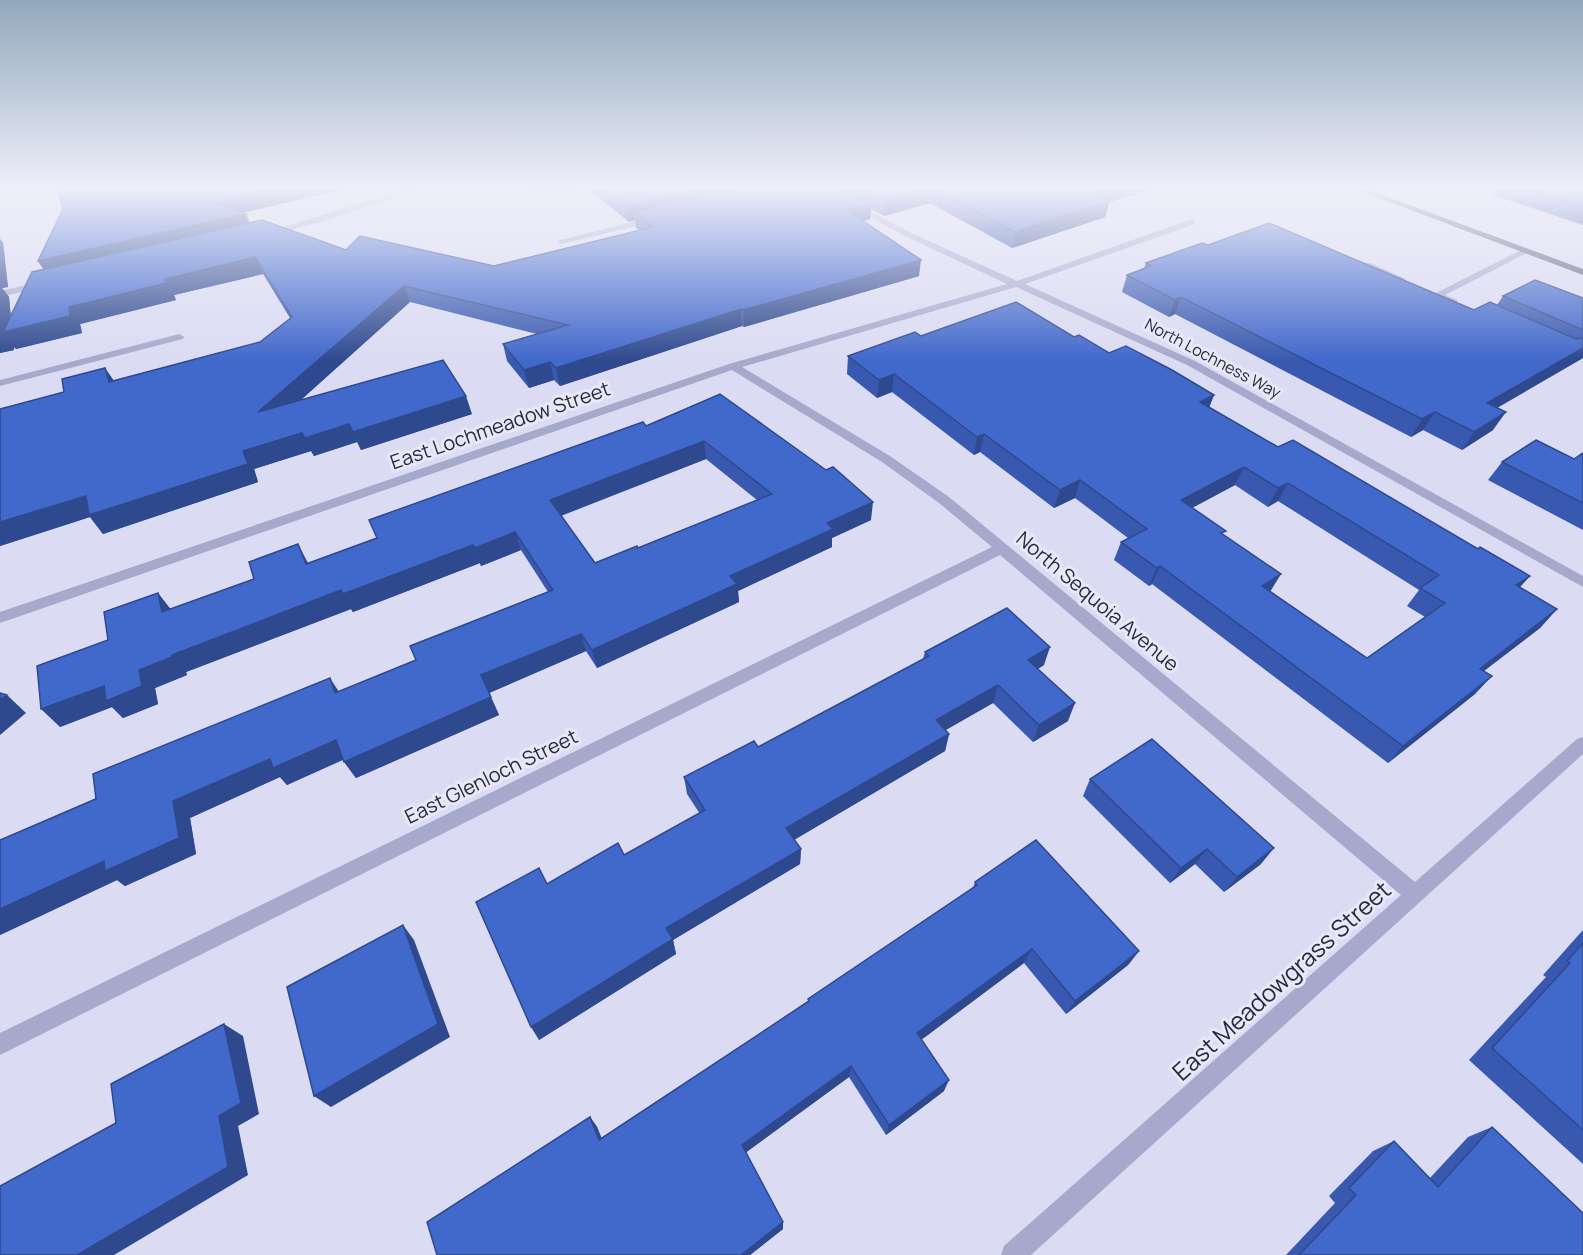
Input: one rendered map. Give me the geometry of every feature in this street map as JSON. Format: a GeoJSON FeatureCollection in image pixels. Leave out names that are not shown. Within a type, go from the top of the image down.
{"type":"FeatureCollection","features":[{"type":"Feature","properties":{"kind":"main road"},"geometry":{"type":"LineString","coordinates":[[1509,245],[1583,272]]}},
{"type":"Feature","properties":{"kind":"street","name":"North Lochness Way"},"geometry":{"type":"LineString","coordinates":[[930,245],[1133,334],[1191,363],[1583,582]]}},
{"type":"Feature","properties":{"kind":"street","name":"East Lochmeadow Street"},"geometry":{"type":"LineString","coordinates":[[0,618],[733,366],[1017,284],[1128,245]]}},
{"type":"Feature","properties":{"kind":"street"},"geometry":{"type":"LineString","coordinates":[[1459,304],[1432,293],[1526,251]]}},
{"type":"Feature","properties":{"kind":"street"},"geometry":{"type":"LineString","coordinates":[[1367,265],[1407,282]]}},
{"type":"Feature","properties":{"kind":"street"},"geometry":{"type":"LineString","coordinates":[[0,294],[58,281]]}},
{"type":"Feature","properties":{"kind":"street"},"geometry":{"type":"LineString","coordinates":[[0,383],[179,337]]}},
{"type":"Feature","properties":{"kind":"street","name":"North Sequoia Avenue"},"geometry":{"type":"LineString","coordinates":[[733,366],[886,459],[944,500],[1415,894]]}},
{"type":"Feature","properties":{"kind":"street","name":"East Glenloch Street"},"geometry":{"type":"LineString","coordinates":[[0,1044],[1002,548]]}},
{"type":"Feature","properties":{"kind":"street","name":"East Meadowgrass Street"},"geometry":{"type":"LineString","coordinates":[[1013,1255],[1583,744]]}},
{"type":"Feature","properties":{"kind":"building"},"geometry":{"type":"Polygon","coordinates":[[[46,245],[111,245],[38,261],[46,245]]]}},
{"type":"Feature","properties":{"kind":"building"},"geometry":{"type":"Polygon","coordinates":[[[153,245],[331,245],[346,250],[351,245],[398,245],[494,266],[581,245],[898,245],[921,260],[741,309],[556,368],[550,362],[524,370],[503,344],[568,325],[404,286],[258,412],[443,360],[466,396],[353,432],[349,424],[305,438],[302,433],[243,451],[248,464],[89,515],[86,496],[0,522],[0,409],[64,392],[62,379],[105,368],[109,382],[260,342],[292,317],[255,257],[165,279],[166,283],[69,307],[70,316],[3,332],[32,272],[153,245]]]}},
{"type":"Feature","properties":{"kind":"building"},"geometry":{"type":"Polygon","coordinates":[[[1198,245],[1320,245],[1474,310],[1490,302],[1576,339],[1583,338],[1583,348],[1487,403],[1506,412],[1474,432],[1435,412],[1422,419],[1181,297],[1175,300],[1127,275],[1151,266],[1146,263],[1198,245]]]}},
{"type":"Feature","properties":{"kind":"building"},"geometry":{"type":"Polygon","coordinates":[[[1535,280],[1583,298],[1583,330],[1503,296],[1535,280]]]}},
{"type":"Feature","properties":{"kind":"building"},"geometry":{"type":"Polygon","coordinates":[[[1016,302],[1074,337],[1079,335],[1109,353],[1126,346],[1214,395],[1200,402],[1278,447],[1293,440],[1478,549],[1480,547],[1530,576],[1516,585],[1557,609],[1480,669],[1492,676],[1403,746],[1160,566],[1157,568],[1121,542],[1147,529],[1080,480],[1060,490],[984,434],[977,437],[894,374],[879,380],[848,356],[915,332],[921,336],[1016,302]],[[1244,467],[1181,500],[1226,531],[1221,533],[1281,574],[1262,586],[1367,658],[1445,603],[1420,588],[1439,575],[1288,483],[1278,488],[1244,467]]]}},
{"type":"Feature","properties":{"kind":"building"},"geometry":{"type":"Polygon","coordinates":[[[720,394],[826,470],[833,467],[873,502],[827,523],[833,529],[730,576],[737,584],[592,650],[581,634],[481,675],[491,697],[344,762],[336,740],[273,768],[270,759],[173,801],[179,838],[105,871],[104,861],[0,909],[0,840],[96,799],[93,774],[330,678],[335,693],[416,660],[410,646],[553,590],[515,532],[475,548],[473,545],[343,594],[341,590],[172,655],[172,657],[139,670],[142,686],[106,701],[104,686],[41,709],[37,666],[108,640],[104,612],[158,593],[162,612],[254,579],[249,562],[298,544],[306,564],[377,538],[369,520],[643,422],[646,426],[720,394]],[[704,441],[550,500],[595,563],[772,494],[704,441]]]}},
{"type":"Feature","properties":{"kind":"building"},"geometry":{"type":"Polygon","coordinates":[[[1536,440],[1574,459],[1583,453],[1583,503],[1502,462],[1536,440]]]}},
{"type":"Feature","properties":{"kind":"building"},"geometry":{"type":"Polygon","coordinates":[[[1007,608],[1050,647],[1028,660],[1075,703],[1039,725],[998,685],[936,720],[949,734],[786,828],[801,849],[666,928],[673,939],[531,1027],[476,902],[539,868],[547,884],[618,843],[624,855],[705,810],[684,777],[754,741],[758,747],[929,656],[925,652],[1007,608]]]}},
{"type":"Feature","properties":{"kind":"building"},"geometry":{"type":"Polygon","coordinates":[[[0,693],[7,695],[0,700],[0,693]]]}},
{"type":"Feature","properties":{"kind":"building"},"geometry":{"type":"Polygon","coordinates":[[[1152,739],[1274,848],[1237,877],[1207,849],[1181,868],[1090,779],[1152,739]]]}},
{"type":"Feature","properties":{"kind":"building"},"geometry":{"type":"Polygon","coordinates":[[[1036,840],[1139,951],[1075,1001],[1032,949],[917,1033],[949,1080],[889,1125],[851,1066],[742,1145],[783,1222],[741,1255],[437,1255],[427,1222],[590,1117],[599,1140],[809,1001],[808,999],[977,885],[975,882],[1036,840]]]}},
{"type":"Feature","properties":{"kind":"building"},"geometry":{"type":"Polygon","coordinates":[[[403,925],[438,1024],[314,1096],[287,987],[403,925]]]}},
{"type":"Feature","properties":{"kind":"building"},"geometry":{"type":"Polygon","coordinates":[[[1583,943],[1583,1130],[1492,1048],[1570,963],[1567,961],[1583,943]]]}},
{"type":"Feature","properties":{"kind":"building"},"geometry":{"type":"Polygon","coordinates":[[[224,1024],[241,1103],[219,1116],[228,1167],[77,1255],[0,1255],[0,1186],[116,1123],[111,1084],[224,1024]]]}},
{"type":"Feature","properties":{"kind":"building"},"geometry":{"type":"Polygon","coordinates":[[[1492,1127],[1583,1213],[1583,1255],[1299,1255],[1356,1195],[1349,1188],[1394,1141],[1438,1187],[1492,1127]]]}}]}
